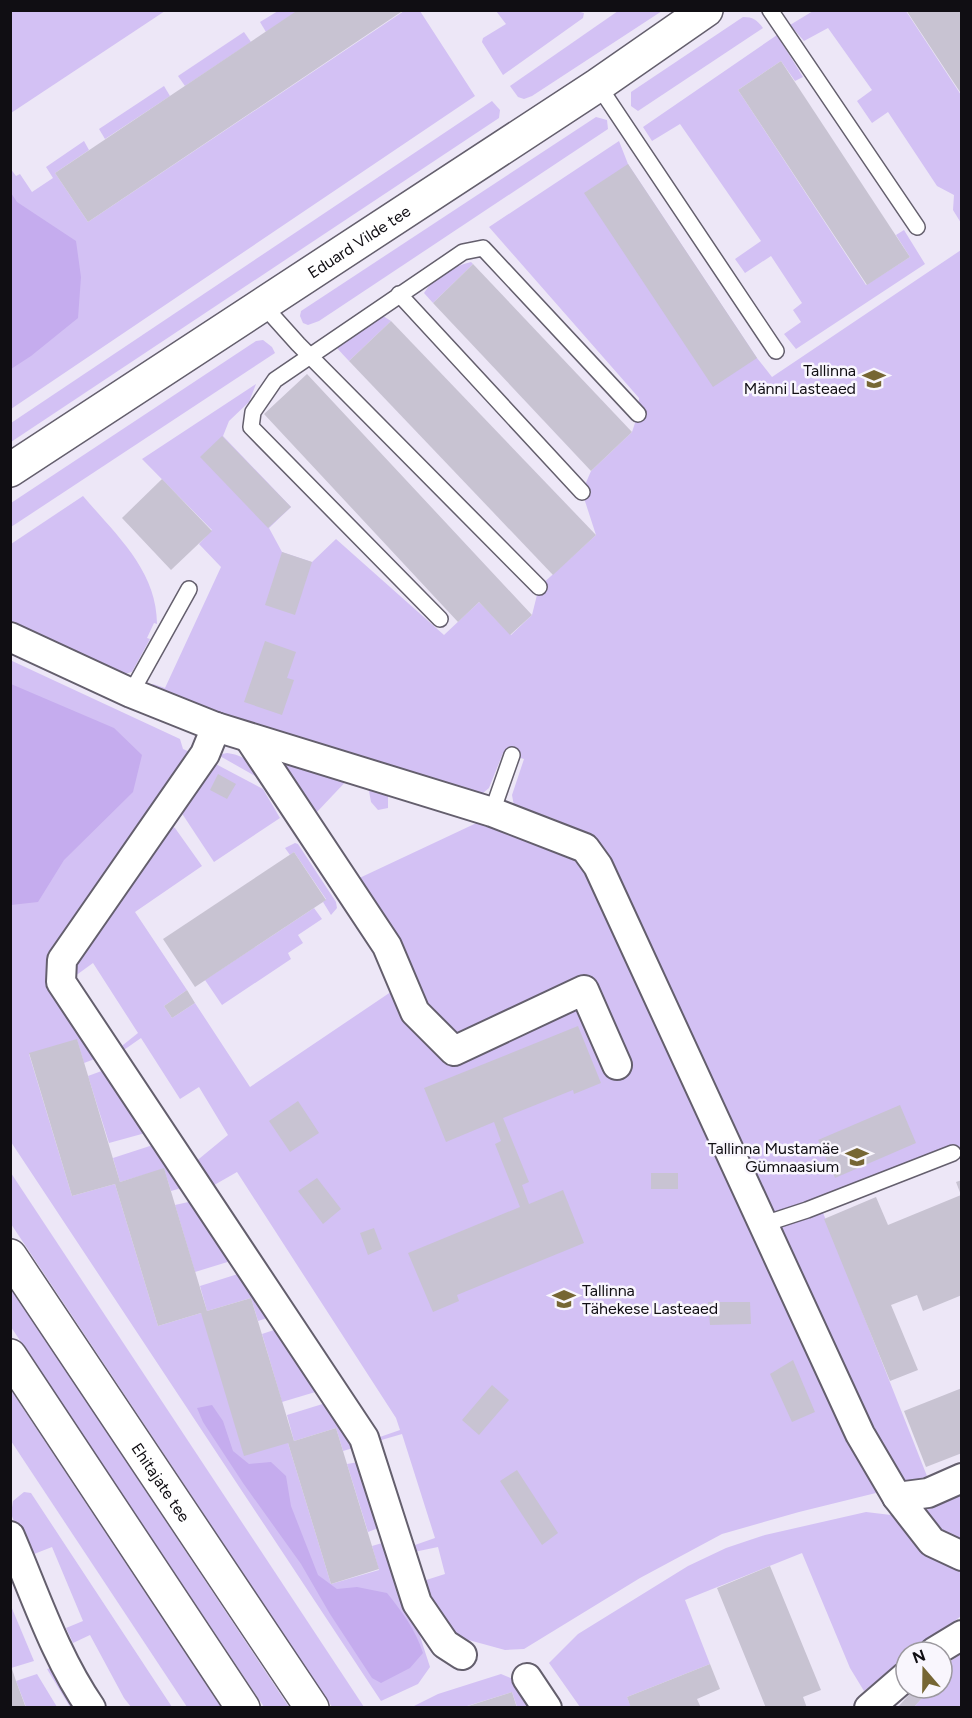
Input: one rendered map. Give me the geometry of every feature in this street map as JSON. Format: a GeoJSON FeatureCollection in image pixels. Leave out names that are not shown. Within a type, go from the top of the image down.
{"type":"FeatureCollection","features":[{"type":"Feature","properties":{"kind":"main road","name":"Eduard Vilde tee"},"geometry":{"type":"LineString","coordinates":[[10,470],[598,85],[706,10]]}},
{"type":"Feature","properties":{"kind":"main road","name":"Ehitajate tee"},"geometry":{"type":"LineString","coordinates":[[10,1256],[312,1707]]}},
{"type":"Feature","properties":{"kind":"main road"},"geometry":{"type":"LineString","coordinates":[[10,1356],[243,1707]]}},
{"type":"Feature","properties":{"kind":"street"},"geometry":{"type":"LineString","coordinates":[[10,637],[131,693],[216,727],[492,812],[585,848],[598,866],[860,1434],[897,1497],[932,1542],[962,1556]]}},
{"type":"Feature","properties":{"kind":"street"},"geometry":{"type":"LineString","coordinates":[[216,727],[205,754],[62,960],[61,982],[364,1438],[417,1604],[445,1644],[462,1655]]}},
{"type":"Feature","properties":{"kind":"street"},"geometry":{"type":"LineString","coordinates":[[249,738],[387,946],[415,1012],[454,1051],[584,990],[616,1065]]}},
{"type":"Feature","properties":{"kind":"street"},"geometry":{"type":"LineString","coordinates":[[897,1497],[928,1492],[962,1478]]}},
{"type":"Feature","properties":{"kind":"street"},"geometry":{"type":"LineString","coordinates":[[10,1536],[62,1657],[77,1687],[91,1707]]}},
{"type":"Feature","properties":{"kind":"street"},"geometry":{"type":"LineString","coordinates":[[527,1678],[547,1707]]}},
{"type":"Feature","properties":{"kind":"street"},"geometry":{"type":"LineString","coordinates":[[869,1707],[894,1686]]}},
{"type":"Feature","properties":{"kind":"lane"},"geometry":{"type":"LineString","coordinates":[[770,10],[916,227]]}},
{"type":"Feature","properties":{"kind":"lane"},"geometry":{"type":"LineString","coordinates":[[598,85],[776,351]]}},
{"type":"Feature","properties":{"kind":"lane"},"geometry":{"type":"LineString","coordinates":[[440,619],[251,427],[253,412],[275,380],[463,252],[483,248],[638,414]]}},
{"type":"Feature","properties":{"kind":"lane"},"geometry":{"type":"LineString","coordinates":[[399,294],[582,492]]}},
{"type":"Feature","properties":{"kind":"lane"},"geometry":{"type":"LineString","coordinates":[[263,305],[310,356],[539,587]]}},
{"type":"Feature","properties":{"kind":"lane"},"geometry":{"type":"LineString","coordinates":[[131,693],[189,589]]}},
{"type":"Feature","properties":{"kind":"lane"},"geometry":{"type":"LineString","coordinates":[[492,812],[512,755]]}},
{"type":"Feature","properties":{"kind":"lane"},"geometry":{"type":"LineString","coordinates":[[764,1224],[807,1210],[953,1153]]}},
{"type":"Feature","properties":{"kind":"shaded area"},"geometry":{"type":"Polygon","coordinates":[[[11,10],[165,10],[165,11],[11,113],[11,10]]]}},
{"type":"Feature","properties":{"kind":"shaded area"},"geometry":{"type":"Polygon","coordinates":[[[573,10],[584,13],[583,18],[503,75],[482,42],[483,38],[506,24],[496,11],[573,10]]]}},
{"type":"Feature","properties":{"kind":"shaded area"},"geometry":{"type":"Polygon","coordinates":[[[278,11],[298,11],[266,32],[260,22],[278,11]]]}},
{"type":"Feature","properties":{"kind":"shaded area"},"geometry":{"type":"Polygon","coordinates":[[[404,11],[420,11],[475,96],[11,409],[10,168],[16,176],[20,174],[32,192],[53,178],[46,167],[84,141],[89,150],[55,173],[88,222],[404,11]]]}},
{"type":"Feature","properties":{"kind":"shaded area"},"geometry":{"type":"Polygon","coordinates":[[[618,11],[662,11],[532,96],[524,99],[518,97],[510,86],[618,11]]]}},
{"type":"Feature","properties":{"kind":"shaded area"},"geometry":{"type":"Polygon","coordinates":[[[813,11],[906,11],[961,95],[961,223],[953,210],[954,195],[937,186],[888,112],[872,123],[857,101],[872,90],[828,28],[804,41],[790,25],[813,11]]]}},
{"type":"Feature","properties":{"kind":"shaded area"},"geometry":{"type":"Polygon","coordinates":[[[743,17],[754,20],[763,28],[638,111],[631,106],[631,92],[743,17]]]}},
{"type":"Feature","properties":{"kind":"shaded area"},"geometry":{"type":"Polygon","coordinates":[[[244,32],[251,42],[185,86],[178,76],[244,32]]]}},
{"type":"Feature","properties":{"kind":"shaded area"},"geometry":{"type":"Polygon","coordinates":[[[777,35],[803,77],[795,81],[781,61],[738,90],[866,285],[910,257],[896,235],[904,230],[925,264],[796,349],[784,334],[801,322],[793,310],[802,303],[771,256],[745,273],[735,259],[761,241],[680,124],[652,141],[643,127],[777,35]]]}},
{"type":"Feature","properties":{"kind":"shaded area"},"geometry":{"type":"Polygon","coordinates":[[[164,86],[170,96],[105,139],[99,129],[164,86]]]}},
{"type":"Feature","properties":{"kind":"shaded area"},"geometry":{"type":"Polygon","coordinates":[[[492,101],[500,110],[499,118],[11,442],[11,423],[492,101]]]}},
{"type":"Feature","properties":{"kind":"shaded area"},"geometry":{"type":"Polygon","coordinates":[[[596,117],[607,120],[608,129],[319,321],[308,325],[303,323],[300,316],[301,311],[596,117]]]}},
{"type":"Feature","properties":{"kind":"shaded area"},"geometry":{"type":"Polygon","coordinates":[[[619,141],[628,164],[772,377],[961,250],[961,1146],[818,1200],[927,1476],[902,1488],[872,1436],[595,838],[552,818],[514,806],[512,795],[524,759],[503,753],[489,788],[477,798],[230,723],[148,687],[153,684],[165,688],[221,567],[199,544],[212,530],[142,459],[256,384],[249,402],[229,421],[223,436],[291,507],[269,528],[282,552],[312,562],[336,539],[444,635],[479,602],[511,635],[532,615],[539,587],[596,535],[582,492],[591,471],[632,432],[638,414],[639,398],[489,227],[619,141]]]}},
{"type":"Feature","properties":{"kind":"shaded area"},"geometry":{"type":"Polygon","coordinates":[[[11,193],[17,202],[76,241],[81,277],[78,318],[11,369],[11,193]]]}},
{"type":"Feature","properties":{"kind":"shaded area"},"geometry":{"type":"Polygon","coordinates":[[[471,262],[473,264],[433,303],[424,293],[444,273],[471,262]]]}},
{"type":"Feature","properties":{"kind":"shaded area"},"geometry":{"type":"Polygon","coordinates":[[[383,316],[391,321],[349,361],[335,346],[383,316]]]}},
{"type":"Feature","properties":{"kind":"shaded area"},"geometry":{"type":"Polygon","coordinates":[[[263,340],[272,347],[275,353],[11,527],[11,503],[256,341],[263,340]]]}},
{"type":"Feature","properties":{"kind":"shaded area"},"geometry":{"type":"Polygon","coordinates":[[[83,496],[132,554],[150,587],[157,624],[154,623],[147,638],[150,639],[132,672],[124,674],[11,624],[11,544],[83,496]]]}},
{"type":"Feature","properties":{"kind":"shaded area"},"geometry":{"type":"Polygon","coordinates":[[[10,660],[180,739],[183,749],[190,752],[62,946],[100,1057],[84,1063],[77,1040],[29,1054],[72,1196],[115,1184],[158,1326],[201,1313],[288,1443],[331,1584],[379,1570],[372,1546],[389,1541],[430,1667],[418,1684],[381,1701],[11,1142],[10,660]]]}},
{"type":"Feature","properties":{"kind":"shaded area"},"geometry":{"type":"Polygon","coordinates":[[[11,684],[114,728],[142,755],[133,792],[64,860],[38,902],[11,905],[11,684]]]}},
{"type":"Feature","properties":{"kind":"shaded area"},"geometry":{"type":"Polygon","coordinates":[[[227,753],[240,756],[250,762],[266,782],[218,755],[227,753]]]}},
{"type":"Feature","properties":{"kind":"shaded area"},"geometry":{"type":"Polygon","coordinates":[[[275,753],[351,776],[316,813],[275,753]]]}},
{"type":"Feature","properties":{"kind":"shaded area"},"geometry":{"type":"Polygon","coordinates":[[[210,761],[263,789],[280,818],[214,862],[181,812],[210,761]]]}},
{"type":"Feature","properties":{"kind":"shaded area"},"geometry":{"type":"Polygon","coordinates":[[[354,778],[388,787],[388,808],[378,810],[371,802],[369,791],[354,778]]]}},
{"type":"Feature","properties":{"kind":"shaded area","name":"Tallinna Tähekese Lasteaed"},"geometry":{"type":"Polygon","coordinates":[[[485,819],[585,861],[884,1491],[722,1534],[640,1578],[524,1649],[505,1650],[454,1636],[420,1582],[445,1574],[438,1547],[414,1552],[412,1546],[435,1538],[402,1434],[378,1441],[377,1438],[400,1430],[396,1418],[237,1172],[209,1188],[194,1163],[228,1135],[199,1087],[180,1099],[141,1038],[121,1052],[118,1049],[138,1033],[93,963],[71,979],[68,966],[171,826],[175,828],[202,866],[135,912],[187,990],[164,1006],[172,1018],[195,1003],[250,1087],[413,977],[353,881],[485,819]]]}},
{"type":"Feature","properties":{"kind":"shaded area"},"geometry":{"type":"Polygon","coordinates":[[[295,843],[298,844],[336,902],[337,908],[331,915],[323,902],[326,899],[294,852],[290,855],[285,848],[295,843]]]}},
{"type":"Feature","properties":{"kind":"shaded area"},"geometry":{"type":"Polygon","coordinates":[[[314,908],[322,919],[298,935],[303,943],[288,953],[291,959],[222,1005],[205,980],[314,908]]]}},
{"type":"Feature","properties":{"kind":"shaded area"},"geometry":{"type":"Polygon","coordinates":[[[107,1069],[149,1132],[109,1143],[88,1076],[107,1069]]]}},
{"type":"Feature","properties":{"kind":"shaded area"},"geometry":{"type":"Polygon","coordinates":[[[156,1144],[185,1187],[171,1191],[164,1169],[120,1182],[113,1158],[156,1144]]]}},
{"type":"Feature","properties":{"kind":"shaded area"},"geometry":{"type":"Polygon","coordinates":[[[10,1173],[364,1707],[332,1707],[11,1224],[10,1173]]]}},
{"type":"Feature","properties":{"kind":"shaded area"},"geometry":{"type":"Polygon","coordinates":[[[193,1201],[234,1260],[195,1272],[175,1205],[193,1201]]]}},
{"type":"Feature","properties":{"kind":"shaded area"},"geometry":{"type":"Polygon","coordinates":[[[241,1273],[273,1316],[258,1321],[251,1298],[207,1311],[200,1286],[241,1273]]]}},
{"type":"Feature","properties":{"kind":"shaded area"},"geometry":{"type":"Polygon","coordinates":[[[11,1288],[289,1707],[264,1707],[11,1327],[11,1288]]]}},
{"type":"Feature","properties":{"kind":"shaded area"},"geometry":{"type":"Polygon","coordinates":[[[280,1328],[322,1390],[282,1402],[262,1334],[280,1328]]]}},
{"type":"Feature","properties":{"kind":"shaded area"},"geometry":{"type":"Polygon","coordinates":[[[11,1390],[221,1707],[187,1707],[11,1441],[11,1390]]]}},
{"type":"Feature","properties":{"kind":"shaded area"},"geometry":{"type":"Polygon","coordinates":[[[329,1402],[360,1446],[343,1451],[336,1428],[294,1441],[287,1415],[329,1402]]]}},
{"type":"Feature","properties":{"kind":"shaded area"},"geometry":{"type":"Polygon","coordinates":[[[212,1405],[223,1421],[233,1451],[249,1464],[271,1462],[286,1476],[291,1506],[318,1575],[337,1589],[357,1587],[387,1593],[398,1607],[423,1653],[410,1668],[381,1683],[372,1678],[330,1614],[301,1564],[203,1422],[197,1408],[212,1405]]]}},
{"type":"Feature","properties":{"kind":"shaded area"},"geometry":{"type":"Polygon","coordinates":[[[364,1461],[386,1525],[368,1532],[347,1464],[364,1461]]]}},
{"type":"Feature","properties":{"kind":"shaded area"},"geometry":{"type":"Polygon","coordinates":[[[961,1490],[961,1548],[924,1516],[930,1504],[961,1490]]]}},
{"type":"Feature","properties":{"kind":"shaded area"},"geometry":{"type":"Polygon","coordinates":[[[24,1492],[31,1493],[172,1707],[131,1707],[90,1635],[73,1643],[66,1628],[83,1621],[52,1547],[29,1556],[11,1514],[13,1501],[24,1492]]]}},
{"type":"Feature","properties":{"kind":"shaded area"},"geometry":{"type":"Polygon","coordinates":[[[866,1512],[891,1515],[922,1550],[961,1567],[961,1616],[930,1640],[894,1640],[894,1668],[864,1691],[850,1668],[802,1553],[685,1600],[710,1664],[627,1697],[631,1707],[580,1707],[549,1663],[578,1634],[688,1566],[726,1548],[765,1535],[866,1512]]]}},
{"type":"Feature","properties":{"kind":"shaded area"},"geometry":{"type":"Polygon","coordinates":[[[11,1606],[34,1661],[11,1668],[11,1606]]]}},
{"type":"Feature","properties":{"kind":"shaded area"},"geometry":{"type":"Polygon","coordinates":[[[961,1654],[961,1707],[913,1708],[920,1700],[954,1700],[954,1659],[961,1654]]]}},
{"type":"Feature","properties":{"kind":"shaded area"},"geometry":{"type":"Polygon","coordinates":[[[58,1666],[83,1707],[70,1707],[47,1669],[58,1666]]]}},
{"type":"Feature","properties":{"kind":"shaded area"},"geometry":{"type":"Polygon","coordinates":[[[37,1674],[57,1707],[26,1707],[16,1681],[37,1674]]]}},
{"type":"Feature","properties":{"kind":"shaded area"},"geometry":{"type":"Polygon","coordinates":[[[501,1674],[513,1679],[533,1707],[517,1707],[512,1692],[464,1707],[410,1708],[438,1694],[501,1674]]]}},
{"type":"Feature","properties":{"kind":"building"},"geometry":{"type":"Polygon","coordinates":[[[298,10],[404,10],[88,222],[55,173],[298,10]]]}},
{"type":"Feature","properties":{"kind":"building"},"geometry":{"type":"Polygon","coordinates":[[[906,10],[962,10],[962,95],[906,10]]]}},
{"type":"Feature","properties":{"kind":"building"},"geometry":{"type":"Polygon","coordinates":[[[781,61],[910,257],[867,285],[738,90],[781,61]]]}},
{"type":"Feature","properties":{"kind":"building"},"geometry":{"type":"Polygon","coordinates":[[[628,164],[757,358],[713,387],[584,193],[628,164]]]}},
{"type":"Feature","properties":{"kind":"building"},"geometry":{"type":"Polygon","coordinates":[[[473,264],[632,432],[591,471],[433,303],[473,264]]]}},
{"type":"Feature","properties":{"kind":"building"},"geometry":{"type":"Polygon","coordinates":[[[391,321],[596,535],[553,575],[349,361],[391,321]]]}},
{"type":"Feature","properties":{"kind":"building"},"geometry":{"type":"Polygon","coordinates":[[[307,374],[532,615],[510,635],[479,602],[458,622],[264,414],[307,374]]]}},
{"type":"Feature","properties":{"kind":"building"},"geometry":{"type":"Polygon","coordinates":[[[222,436],[291,507],[268,528],[200,457],[222,436]]]}},
{"type":"Feature","properties":{"kind":"building"},"geometry":{"type":"Polygon","coordinates":[[[162,479],[212,531],[171,570],[122,518],[162,479]]]}},
{"type":"Feature","properties":{"kind":"building"},"geometry":{"type":"Polygon","coordinates":[[[282,552],[312,562],[295,615],[265,605],[282,552]]]}},
{"type":"Feature","properties":{"kind":"building"},"geometry":{"type":"Polygon","coordinates":[[[265,641],[296,652],[287,678],[294,680],[282,715],[244,702],[265,641]]]}},
{"type":"Feature","properties":{"kind":"building"},"geometry":{"type":"Polygon","coordinates":[[[218,774],[236,784],[227,799],[210,790],[218,774]]]}},
{"type":"Feature","properties":{"kind":"building"},"geometry":{"type":"Polygon","coordinates":[[[294,852],[326,900],[195,987],[163,939],[294,852]]]}},
{"type":"Feature","properties":{"kind":"building"},"geometry":{"type":"Polygon","coordinates":[[[187,990],[195,1003],[172,1018],[164,1006],[187,990]]]}},
{"type":"Feature","properties":{"kind":"building"},"geometry":{"type":"Polygon","coordinates":[[[578,1026],[601,1083],[574,1094],[573,1090],[503,1118],[529,1182],[522,1185],[529,1204],[563,1190],[584,1243],[457,1295],[459,1301],[433,1312],[408,1253],[520,1207],[495,1144],[501,1141],[494,1122],[446,1142],[424,1088],[578,1026]]]}},
{"type":"Feature","properties":{"kind":"building"},"geometry":{"type":"Polygon","coordinates":[[[77,1039],[120,1182],[164,1168],[207,1311],[251,1298],[294,1441],[336,1428],[379,1569],[331,1584],[288,1443],[244,1456],[201,1313],[158,1326],[115,1184],[72,1196],[29,1053],[77,1039]]]}},
{"type":"Feature","properties":{"kind":"building"},"geometry":{"type":"Polygon","coordinates":[[[298,1101],[319,1133],[290,1152],[269,1121],[298,1101]]]}},
{"type":"Feature","properties":{"kind":"building"},"geometry":{"type":"Polygon","coordinates":[[[900,1105],[916,1143],[835,1178],[818,1140],[900,1105]]]}},
{"type":"Feature","properties":{"kind":"building"},"geometry":{"type":"Polygon","coordinates":[[[651,1173],[678,1173],[678,1189],[651,1189],[651,1173]]]}},
{"type":"Feature","properties":{"kind":"building"},"geometry":{"type":"Polygon","coordinates":[[[317,1178],[341,1209],[323,1224],[298,1191],[317,1178]]]}},
{"type":"Feature","properties":{"kind":"building"},"geometry":{"type":"Polygon","coordinates":[[[962,1180],[962,1295],[923,1311],[917,1295],[891,1305],[918,1370],[890,1381],[824,1219],[876,1197],[888,1225],[961,1195],[956,1182],[962,1180]]]}},
{"type":"Feature","properties":{"kind":"building"},"geometry":{"type":"Polygon","coordinates":[[[374,1228],[382,1249],[368,1255],[360,1233],[374,1228]]]}},
{"type":"Feature","properties":{"kind":"building"},"geometry":{"type":"Polygon","coordinates":[[[708,1302],[750,1302],[751,1324],[710,1325],[708,1302]]]}},
{"type":"Feature","properties":{"kind":"building"},"geometry":{"type":"Polygon","coordinates":[[[793,1360],[815,1412],[792,1422],[770,1374],[793,1360]]]}},
{"type":"Feature","properties":{"kind":"building"},"geometry":{"type":"Polygon","coordinates":[[[492,1385],[509,1400],[479,1435],[462,1420],[492,1385]]]}},
{"type":"Feature","properties":{"kind":"building"},"geometry":{"type":"Polygon","coordinates":[[[962,1388],[962,1453],[926,1467],[904,1411],[962,1388]]]}},
{"type":"Feature","properties":{"kind":"building"},"geometry":{"type":"Polygon","coordinates":[[[517,1470],[558,1533],[542,1545],[500,1481],[517,1470]]]}},
{"type":"Feature","properties":{"kind":"building"},"geometry":{"type":"Polygon","coordinates":[[[770,1566],[821,1690],[803,1697],[807,1708],[766,1708],[717,1588],[770,1566]]]}},
{"type":"Feature","properties":{"kind":"building"},"geometry":{"type":"Polygon","coordinates":[[[710,1664],[720,1689],[697,1699],[701,1708],[631,1708],[627,1697],[710,1664]]]}},
{"type":"Feature","properties":{"kind":"building"},"geometry":{"type":"Polygon","coordinates":[[[11,1666],[16,1681],[26,1708],[10,1708],[11,1666]]]}},
{"type":"Feature","properties":{"kind":"building"},"geometry":{"type":"Polygon","coordinates":[[[512,1692],[517,1708],[465,1708],[465,1707],[512,1692]]]}},
{"type":"Feature","properties":{"kind":"building"},"geometry":{"type":"Polygon","coordinates":[[[904,1700],[920,1700],[913,1708],[897,1708],[904,1700]]]}},
{"type":"Feature","properties":{"kind":"place","name":"Tallinna Männi Lasteaed"},"geometry":{"type":"Point","coordinates":[874,379]}},
{"type":"Feature","properties":{"kind":"place","name":"Tallinna Mustamäe Gümnaasium"},"geometry":{"type":"Point","coordinates":[857,1157]}},
{"type":"Feature","properties":{"kind":"place","name":"Tallinna Tähekese Lasteaed"},"geometry":{"type":"Point","coordinates":[564,1299]}}]}
